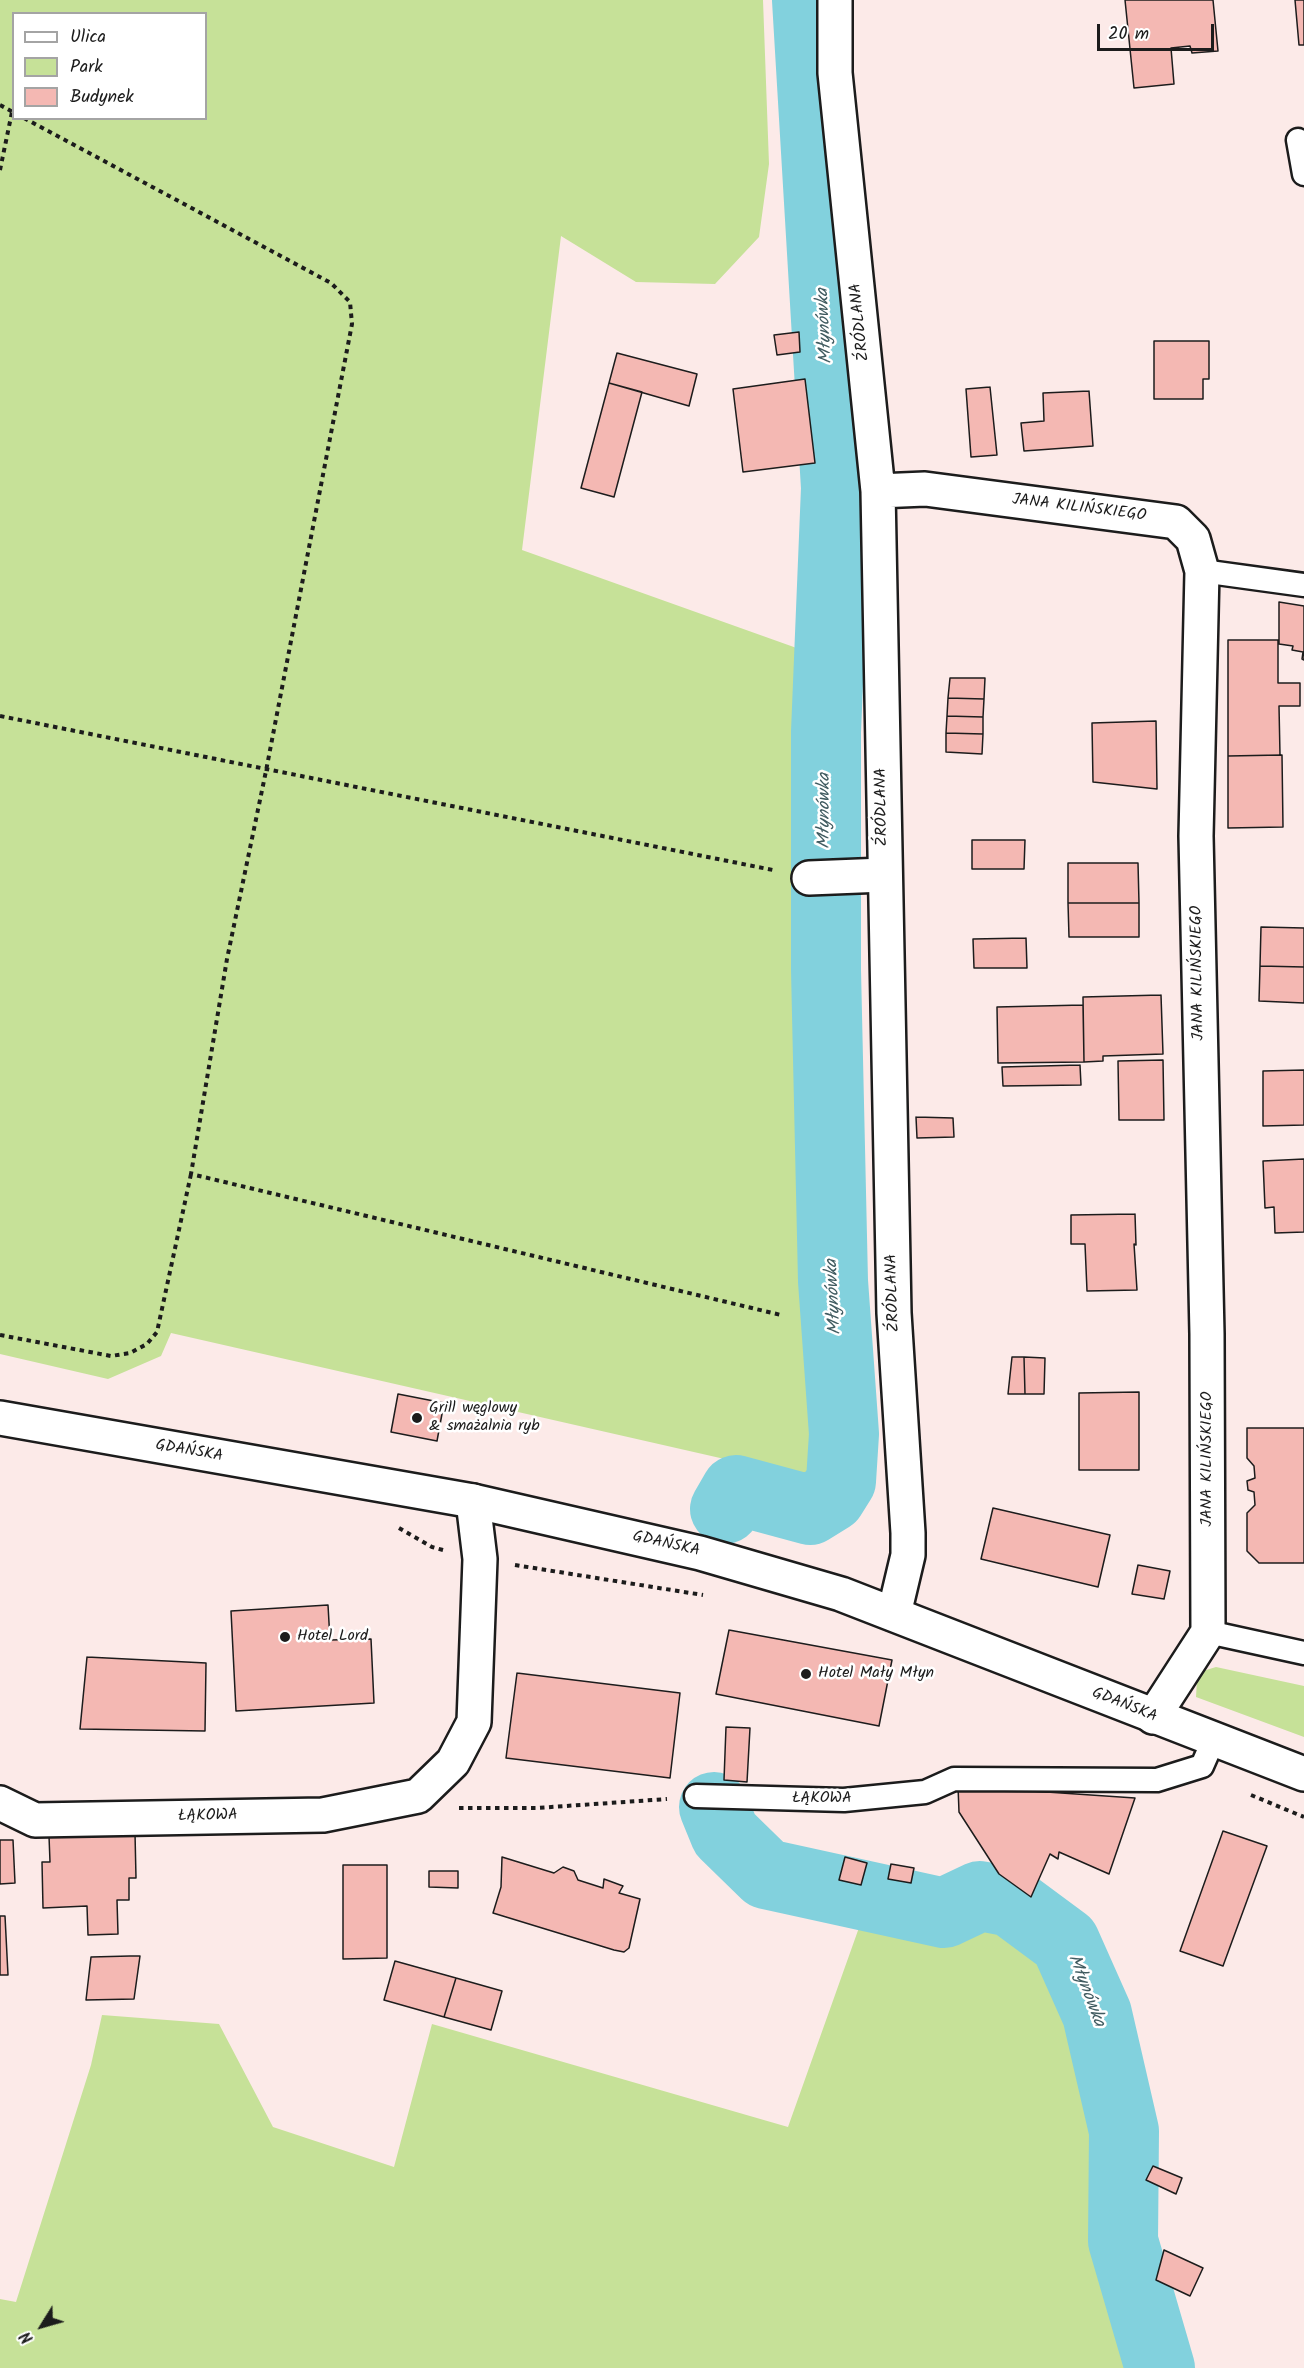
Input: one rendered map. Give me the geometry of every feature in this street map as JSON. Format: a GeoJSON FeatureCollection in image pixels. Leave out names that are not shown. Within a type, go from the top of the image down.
{"type":"FeatureCollection","features":[{"type":"Feature","properties":{"kind":"street","name":"ŹRÓDLANA"},"geometry":{"type":"LineString","coordinates":[[835,0],[835,73],[878,491],[872,876],[894,1313],[908,1533],[908,1556],[894,1614]]}},
{"type":"Feature","properties":{"kind":"street","name":"JANA KILIŃSKIEGO"},"geometry":{"type":"LineString","coordinates":[[878,491],[925,489],[1176,522],[1193,539],[1202,571],[1196,836],[1207,1323],[1208,1632]]}},
{"type":"Feature","properties":{"kind":"street"},"geometry":{"type":"LineString","coordinates":[[809,878],[872,876]]}},
{"type":"Feature","properties":{"kind":"street","name":"GDAŃSKA"},"geometry":{"type":"LineString","coordinates":[[0,1419],[473,1502],[700,1553],[841,1594],[894,1614],[1153,1717],[1207,1754],[1304,1774]]}},
{"type":"Feature","properties":{"kind":"street"},"geometry":{"type":"LineString","coordinates":[[418,1796],[453,1762],[474,1722],[480,1559],[473,1502]]}},
{"type":"Feature","properties":{"kind":"street"},"geometry":{"type":"LineString","coordinates":[[1153,1717],[1208,1632]]}},
{"type":"Feature","properties":{"kind":"street","name":"ŁĄKOWA"},"geometry":{"type":"LineString","coordinates":[[0,1803],[35,1820],[59,1820],[322,1815],[418,1796]]}},
{"type":"Feature","properties":{"kind":"lane"},"geometry":{"type":"LineString","coordinates":[[1298,140],[1304,174]]}},
{"type":"Feature","properties":{"kind":"lane"},"geometry":{"type":"LineString","coordinates":[[1202,571],[1304,585]]}},
{"type":"Feature","properties":{"kind":"lane"},"geometry":{"type":"LineString","coordinates":[[1208,1632],[1304,1653]]}},
{"type":"Feature","properties":{"kind":"lane","name":"ŁĄKOWA"},"geometry":{"type":"LineString","coordinates":[[696,1796],[844,1800],[925,1792],[954,1779],[1157,1780],[1207,1754]]}},
{"type":"Feature","properties":{"kind":"path"},"geometry":{"type":"LineString","coordinates":[[0,170],[12,116]]}},
{"type":"Feature","properties":{"kind":"path"},"geometry":{"type":"LineString","coordinates":[[0,1335],[111,1356],[130,1353],[147,1344],[157,1332],[191,1174],[227,959],[267,771],[352,324],[350,302],[331,284],[28,120]]}},
{"type":"Feature","properties":{"kind":"path"},"geometry":{"type":"LineString","coordinates":[[0,716],[809,878]]}},
{"type":"Feature","properties":{"kind":"path"},"geometry":{"type":"LineString","coordinates":[[191,1174],[781,1315]]}},
{"type":"Feature","properties":{"kind":"path"},"geometry":{"type":"LineString","coordinates":[[391,1523],[432,1547],[480,1559],[713,1597]]}},
{"type":"Feature","properties":{"kind":"path"},"geometry":{"type":"LineString","coordinates":[[1207,1754],[1262,1802],[1304,1817]]}},
{"type":"Feature","properties":{"kind":"path"},"geometry":{"type":"LineString","coordinates":[[418,1796],[424,1808],[537,1808],[696,1796]]}},
{"type":"Feature","properties":{"kind":"green space"},"geometry":{"type":"Polygon","coordinates":[[[0,0],[763,0],[769,164],[759,237],[715,284],[636,282],[561,236],[522,550],[805,651],[820,1458],[808,1478],[171,1333],[161,1356],[108,1379],[0,1354],[0,0]]]}},
{"type":"Feature","properties":{"kind":"green space"},"geometry":{"type":"Polygon","coordinates":[[[1216,1667],[1304,1686],[1304,1737],[1196,1697],[1197,1680],[1203,1671],[1216,1667]]]}},
{"type":"Feature","properties":{"kind":"green space"},"geometry":{"type":"Polygon","coordinates":[[[986,1920],[1046,1957],[1089,2094],[1098,2250],[1133,2368],[0,2368],[0,2299],[16,2302],[91,2065],[102,2015],[219,2024],[273,2127],[394,2167],[432,2024],[788,2127],[861,1922],[951,1935],[986,1920]]]}},
{"type":"Feature","properties":{"kind":"building"},"geometry":{"type":"Polygon","coordinates":[[[1125,0],[1213,0],[1218,51],[1192,53],[1190,46],[1171,48],[1174,84],[1134,88],[1125,0]]]}},
{"type":"Feature","properties":{"kind":"building"},"geometry":{"type":"Polygon","coordinates":[[[1295,0],[1304,0],[1304,45],[1299,45],[1295,0]]]}},
{"type":"Feature","properties":{"kind":"building"},"geometry":{"type":"Polygon","coordinates":[[[799,332],[800,352],[777,355],[774,335],[799,332]]]}},
{"type":"Feature","properties":{"kind":"building"},"geometry":{"type":"Polygon","coordinates":[[[1154,341],[1209,341],[1209,379],[1203,379],[1203,399],[1154,399],[1154,341]]]}},
{"type":"Feature","properties":{"kind":"building"},"geometry":{"type":"Polygon","coordinates":[[[617,353],[697,374],[689,406],[609,383],[617,353]]]}},
{"type":"Feature","properties":{"kind":"building"},"geometry":{"type":"Polygon","coordinates":[[[805,379],[815,463],[743,472],[733,389],[805,379]]]}},
{"type":"Feature","properties":{"kind":"building"},"geometry":{"type":"Polygon","coordinates":[[[609,383],[642,392],[614,497],[581,488],[609,383]]]}},
{"type":"Feature","properties":{"kind":"building"},"geometry":{"type":"Polygon","coordinates":[[[990,387],[997,455],[971,457],[966,389],[990,387]]]}},
{"type":"Feature","properties":{"kind":"building"},"geometry":{"type":"Polygon","coordinates":[[[1089,391],[1093,446],[1024,451],[1021,423],[1044,421],[1043,393],[1089,391]]]}},
{"type":"Feature","properties":{"kind":"building"},"geometry":{"type":"Polygon","coordinates":[[[1279,602],[1304,606],[1304,660],[1302,659],[1303,652],[1292,650],[1293,646],[1279,644],[1279,602]]]}},
{"type":"Feature","properties":{"kind":"building"},"geometry":{"type":"Polygon","coordinates":[[[1228,640],[1278,640],[1278,683],[1300,683],[1300,706],[1279,706],[1280,755],[1228,756],[1228,640]]]}},
{"type":"Feature","properties":{"kind":"building"},"geometry":{"type":"Polygon","coordinates":[[[950,678],[985,678],[984,699],[948,698],[950,678]]]}},
{"type":"Feature","properties":{"kind":"building"},"geometry":{"type":"Polygon","coordinates":[[[948,698],[984,699],[983,717],[947,716],[948,698]]]}},
{"type":"Feature","properties":{"kind":"building"},"geometry":{"type":"Polygon","coordinates":[[[947,716],[983,717],[983,734],[946,733],[947,716]]]}},
{"type":"Feature","properties":{"kind":"building"},"geometry":{"type":"Polygon","coordinates":[[[1156,721],[1157,789],[1093,782],[1092,723],[1156,721]]]}},
{"type":"Feature","properties":{"kind":"building"},"geometry":{"type":"Polygon","coordinates":[[[946,733],[983,734],[982,754],[946,752],[946,733]]]}},
{"type":"Feature","properties":{"kind":"building"},"geometry":{"type":"Polygon","coordinates":[[[1282,755],[1283,827],[1228,828],[1228,756],[1282,755]]]}},
{"type":"Feature","properties":{"kind":"building"},"geometry":{"type":"Polygon","coordinates":[[[972,840],[1025,840],[1024,869],[972,869],[972,840]]]}},
{"type":"Feature","properties":{"kind":"building"},"geometry":{"type":"Polygon","coordinates":[[[1068,863],[1138,863],[1139,903],[1068,903],[1068,863]]]}},
{"type":"Feature","properties":{"kind":"building"},"geometry":{"type":"Polygon","coordinates":[[[1068,903],[1139,903],[1139,937],[1069,937],[1068,903]]]}},
{"type":"Feature","properties":{"kind":"building"},"geometry":{"type":"Polygon","coordinates":[[[1261,927],[1304,928],[1304,967],[1260,966],[1261,927]]]}},
{"type":"Feature","properties":{"kind":"building"},"geometry":{"type":"Polygon","coordinates":[[[1026,938],[1027,968],[974,968],[973,939],[1026,938]]]}},
{"type":"Feature","properties":{"kind":"building"},"geometry":{"type":"Polygon","coordinates":[[[1260,966],[1304,967],[1304,1003],[1259,1001],[1260,966]]]}},
{"type":"Feature","properties":{"kind":"building"},"geometry":{"type":"Polygon","coordinates":[[[1161,995],[1163,1054],[1103,1056],[1103,1061],[1084,1062],[1083,997],[1161,995]]]}},
{"type":"Feature","properties":{"kind":"building"},"geometry":{"type":"Polygon","coordinates":[[[1083,1005],[1084,1062],[998,1063],[997,1007],[1083,1005]]]}},
{"type":"Feature","properties":{"kind":"building"},"geometry":{"type":"Polygon","coordinates":[[[1163,1060],[1164,1120],[1119,1120],[1118,1061],[1163,1060]]]}},
{"type":"Feature","properties":{"kind":"building"},"geometry":{"type":"Polygon","coordinates":[[[1080,1065],[1081,1085],[1003,1086],[1002,1067],[1080,1065]]]}},
{"type":"Feature","properties":{"kind":"building"},"geometry":{"type":"Polygon","coordinates":[[[1304,1070],[1304,1125],[1263,1126],[1263,1071],[1304,1070]]]}},
{"type":"Feature","properties":{"kind":"building"},"geometry":{"type":"Polygon","coordinates":[[[916,1117],[953,1118],[954,1137],[917,1138],[916,1117]]]}},
{"type":"Feature","properties":{"kind":"building"},"geometry":{"type":"Polygon","coordinates":[[[1304,1159],[1304,1232],[1275,1233],[1274,1207],[1265,1208],[1263,1161],[1304,1159]]]}},
{"type":"Feature","properties":{"kind":"building"},"geometry":{"type":"Polygon","coordinates":[[[1135,1214],[1137,1290],[1087,1291],[1085,1244],[1071,1244],[1071,1215],[1135,1214]]]}},
{"type":"Feature","properties":{"kind":"building"},"geometry":{"type":"Polygon","coordinates":[[[1012,1357],[1024,1357],[1025,1394],[1008,1394],[1012,1357]]]}},
{"type":"Feature","properties":{"kind":"building"},"geometry":{"type":"Polygon","coordinates":[[[1024,1357],[1045,1358],[1044,1394],[1025,1394],[1024,1357]]]}},
{"type":"Feature","properties":{"kind":"building"},"geometry":{"type":"Polygon","coordinates":[[[1139,1392],[1139,1470],[1079,1470],[1079,1393],[1139,1392]]]}},
{"type":"Feature","properties":{"kind":"building","name":"Grill węglowy & smażalnia ryb"},"geometry":{"type":"Polygon","coordinates":[[[398,1394],[444,1403],[437,1441],[391,1432],[398,1394]]]}},
{"type":"Feature","properties":{"kind":"building"},"geometry":{"type":"Polygon","coordinates":[[[1247,1428],[1304,1428],[1304,1563],[1259,1563],[1247,1551],[1247,1513],[1255,1505],[1254,1492],[1248,1490],[1247,1481],[1255,1478],[1254,1466],[1247,1458],[1247,1428]]]}},
{"type":"Feature","properties":{"kind":"building"},"geometry":{"type":"Polygon","coordinates":[[[993,1508],[1110,1535],[1098,1587],[981,1559],[993,1508]]]}},
{"type":"Feature","properties":{"kind":"building"},"geometry":{"type":"Polygon","coordinates":[[[1138,1565],[1170,1571],[1164,1599],[1132,1594],[1138,1565]]]}},
{"type":"Feature","properties":{"kind":"building"},"geometry":{"type":"Polygon","coordinates":[[[328,1605],[330,1640],[371,1639],[374,1703],[236,1711],[231,1611],[328,1605]]]}},
{"type":"Feature","properties":{"kind":"building"},"geometry":{"type":"Polygon","coordinates":[[[729,1630],[892,1660],[879,1726],[716,1694],[729,1630]]]}},
{"type":"Feature","properties":{"kind":"building"},"geometry":{"type":"Polygon","coordinates":[[[87,1657],[206,1663],[205,1731],[80,1729],[87,1657]]]}},
{"type":"Feature","properties":{"kind":"building"},"geometry":{"type":"Polygon","coordinates":[[[517,1673],[680,1693],[670,1778],[506,1758],[517,1673]]]}},
{"type":"Feature","properties":{"kind":"building"},"geometry":{"type":"Polygon","coordinates":[[[726,1727],[750,1728],[747,1782],[724,1780],[726,1727]]]}},
{"type":"Feature","properties":{"kind":"building"},"geometry":{"type":"Polygon","coordinates":[[[958,1786],[1135,1798],[1109,1874],[1059,1852],[1058,1859],[1050,1854],[1031,1897],[999,1874],[959,1812],[958,1786]]]}},
{"type":"Feature","properties":{"kind":"building"},"geometry":{"type":"Polygon","coordinates":[[[1223,1831],[1267,1846],[1223,1966],[1180,1951],[1223,1831]]]}},
{"type":"Feature","properties":{"kind":"building"},"geometry":{"type":"Polygon","coordinates":[[[135,1833],[136,1878],[129,1878],[129,1900],[117,1900],[118,1934],[88,1935],[87,1906],[43,1908],[42,1862],[50,1862],[49,1836],[135,1833]]]}},
{"type":"Feature","properties":{"kind":"building"},"geometry":{"type":"Polygon","coordinates":[[[0,1840],[13,1840],[15,1883],[0,1884],[0,1840]]]}},
{"type":"Feature","properties":{"kind":"building"},"geometry":{"type":"Polygon","coordinates":[[[502,1857],[554,1873],[563,1867],[574,1871],[578,1880],[603,1888],[604,1879],[623,1886],[619,1893],[640,1899],[629,1948],[624,1952],[614,1950],[493,1913],[501,1887],[502,1857]]]}},
{"type":"Feature","properties":{"kind":"building"},"geometry":{"type":"Polygon","coordinates":[[[845,1857],[867,1863],[861,1885],[839,1880],[845,1857]]]}},
{"type":"Feature","properties":{"kind":"building"},"geometry":{"type":"Polygon","coordinates":[[[891,1864],[914,1868],[911,1883],[888,1879],[891,1864]]]}},
{"type":"Feature","properties":{"kind":"building"},"geometry":{"type":"Polygon","coordinates":[[[343,1865],[387,1865],[387,1958],[343,1959],[343,1865]]]}},
{"type":"Feature","properties":{"kind":"building"},"geometry":{"type":"Polygon","coordinates":[[[429,1871],[458,1871],[458,1888],[429,1887],[429,1871]]]}},
{"type":"Feature","properties":{"kind":"building"},"geometry":{"type":"Polygon","coordinates":[[[0,1916],[5,1916],[8,1975],[0,1975],[0,1916]]]}},
{"type":"Feature","properties":{"kind":"building"},"geometry":{"type":"Polygon","coordinates":[[[140,1956],[134,1999],[86,2000],[91,1957],[140,1956]]]}},
{"type":"Feature","properties":{"kind":"building"},"geometry":{"type":"Polygon","coordinates":[[[395,1961],[456,1978],[444,2017],[384,2000],[395,1961]]]}},
{"type":"Feature","properties":{"kind":"building"},"geometry":{"type":"Polygon","coordinates":[[[456,1978],[502,1991],[491,2030],[444,2017],[456,1978]]]}},
{"type":"Feature","properties":{"kind":"building"},"geometry":{"type":"Polygon","coordinates":[[[1153,2166],[1182,2178],[1176,2194],[1146,2180],[1153,2166]]]}},
{"type":"Feature","properties":{"kind":"building"},"geometry":{"type":"Polygon","coordinates":[[[1164,2250],[1203,2268],[1190,2296],[1156,2280],[1164,2250]]]}},
{"type":"Feature","properties":{"kind":"waterway","name":"Młynówka"},"geometry":{"type":"LineString","coordinates":[[725,1509],[736,1490],[810,1510],[831,1497],[841,1481],[844,1434],[833,1281],[826,970],[826,732],[836,488],[807,0]]}},
{"type":"Feature","properties":{"kind":"waterway","name":"Młynówka"},"geometry":{"type":"LineString","coordinates":[[714,1807],[725,1834],[766,1874],[944,1913],[980,1896],[1011,1902],[1065,1942],[1097,2014],[1124,2131],[1123,2241],[1160,2368]]}},
{"type":"Feature","properties":{"kind":"place","name":"Grill węglowy & smażalnia ryb"},"geometry":{"type":"Point","coordinates":[417,1418]}},
{"type":"Feature","properties":{"kind":"place","name":"Hotel Lord"},"geometry":{"type":"Point","coordinates":[285,1637]}},
{"type":"Feature","properties":{"kind":"place","name":"Hotel Mały Młyn"},"geometry":{"type":"Point","coordinates":[806,1674]}}]}
